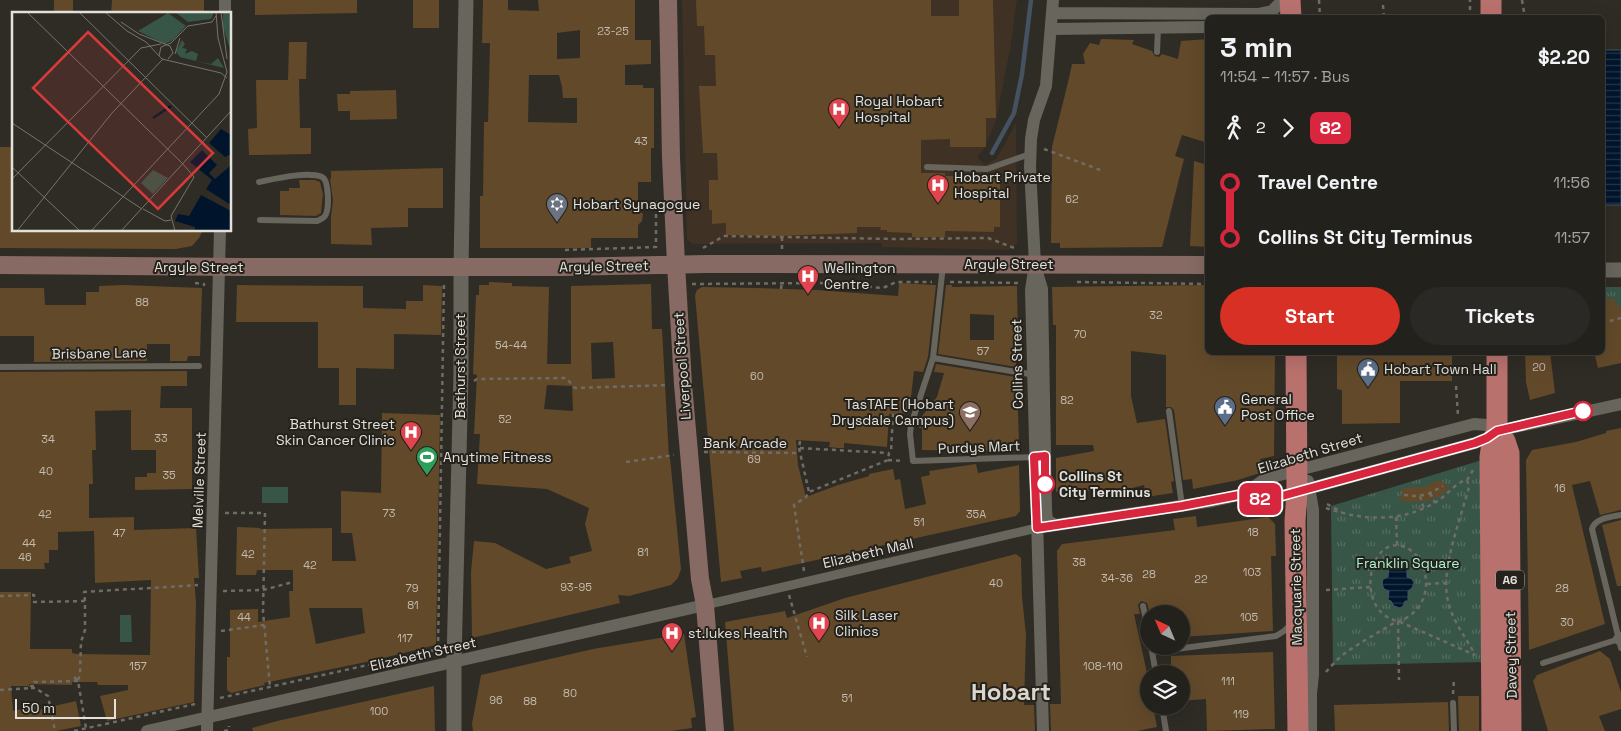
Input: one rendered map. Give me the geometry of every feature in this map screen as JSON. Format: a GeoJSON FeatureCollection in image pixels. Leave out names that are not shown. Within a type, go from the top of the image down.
{"type":"FeatureCollection","features":[{"type":"Feature","properties":{"kind":"highway"},"geometry":{"type":"LineString","coordinates":[[1290,0],[1291,15]]}},
{"type":"Feature","properties":{"kind":"highway"},"geometry":{"type":"LineString","coordinates":[[1491,0],[1491,15]]}},
{"type":"Feature","properties":{"kind":"highway","name":"Macquarie Street"},"geometry":{"type":"LineString","coordinates":[[1296,355],[1297,470],[1304,490],[1295,513],[1297,612],[1293,650],[1298,731]]}},
{"type":"Feature","properties":{"kind":"highway","name":"Davey Street"},"geometry":{"type":"LineString","coordinates":[[1492,731],[1490,457],[1492,443],[1497,431],[1497,355]]}},
{"type":"Feature","properties":{"kind":"highway","name":"Davey Street"},"geometry":{"type":"LineString","coordinates":[[1497,431],[1505,441],[1509,453],[1511,731]]}},
{"type":"Feature","properties":{"kind":"main road","name":"Liverpool Street"},"geometry":{"type":"LineString","coordinates":[[668,0],[671,158],[683,384],[700,579],[705,605],[715,731]]}},
{"type":"Feature","properties":{"kind":"main road","name":"Argyle Street"},"geometry":{"type":"LineString","coordinates":[[0,265],[563,267],[676,264],[1205,265]]}},
{"type":"Feature","properties":{"kind":"street","name":"Bathurst Street"},"geometry":{"type":"LineString","coordinates":[[454,731],[466,0]]}},
{"type":"Feature","properties":{"kind":"street"},"geometry":{"type":"LineString","coordinates":[[1043,731],[1037,528],[1040,456],[1038,376],[1042,289],[1035,264],[1030,149],[1034,120],[1046,86],[1053,0]]}},
{"type":"Feature","properties":{"kind":"street"},"geometry":{"type":"LineString","coordinates":[[1052,14],[1258,14],[1272,11],[1283,0]]}},
{"type":"Feature","properties":{"kind":"street"},"geometry":{"type":"LineString","coordinates":[[1158,27],[1160,14]]}},
{"type":"Feature","properties":{"kind":"street"},"geometry":{"type":"LineString","coordinates":[[1051,28],[1205,27]]}},
{"type":"Feature","properties":{"kind":"street","name":"Melville Street"},"geometry":{"type":"LineString","coordinates":[[208,731],[203,699],[210,633],[205,592],[213,513],[220,231]]}},
{"type":"Feature","properties":{"kind":"street"},"geometry":{"type":"LineString","coordinates":[[1605,270],[1621,270]]}},
{"type":"Feature","properties":{"kind":"street","name":"Elizabeth Street"},"geometry":{"type":"LineString","coordinates":[[1244,494],[1263,500],[1481,441],[1497,431],[1621,404]]}},
{"type":"Feature","properties":{"kind":"street","name":"Elizabeth Street"},"geometry":{"type":"LineString","coordinates":[[1244,494],[1262,481],[1297,470],[1474,424],[1487,424],[1497,431]]}},
{"type":"Feature","properties":{"kind":"street"},"geometry":{"type":"LineString","coordinates":[[1040,456],[1047,517],[1049,522],[1055,525]]}},
{"type":"Feature","properties":{"kind":"street"},"geometry":{"type":"LineString","coordinates":[[1304,490],[1312,510],[1314,675],[1310,693],[1311,731]]}},
{"type":"Feature","properties":{"kind":"street"},"geometry":{"type":"LineString","coordinates":[[1037,528],[1182,506],[1244,494]]}},
{"type":"Feature","properties":{"kind":"street","name":"Elizabeth Mall"},"geometry":{"type":"LineString","coordinates":[[705,605],[1037,528]]}},
{"type":"Feature","properties":{"kind":"street","name":"Elizabeth Street"},"geometry":{"type":"LineString","coordinates":[[147,731],[705,605]]}},
{"type":"Feature","properties":{"kind":"lane"},"geometry":{"type":"LineString","coordinates":[[1157,52],[1158,27]]}},
{"type":"Feature","properties":{"kind":"lane"},"geometry":{"type":"LineString","coordinates":[[927,167],[987,170],[1030,149]]}},
{"type":"Feature","properties":{"kind":"lane"},"geometry":{"type":"LineString","coordinates":[[258,182],[299,175],[321,176],[325,179],[327,185],[326,215],[322,219],[317,221],[260,220]]}},
{"type":"Feature","properties":{"kind":"lane"},"geometry":{"type":"LineString","coordinates":[[914,461],[910,434],[911,425],[934,358],[944,264]]}},
{"type":"Feature","properties":{"kind":"lane"},"geometry":{"type":"LineString","coordinates":[[934,358],[1038,376]]}},
{"type":"Feature","properties":{"kind":"lane","name":"Brisbane Lane"},"geometry":{"type":"LineString","coordinates":[[0,367],[199,366]]}},
{"type":"Feature","properties":{"kind":"lane"},"geometry":{"type":"LineString","coordinates":[[1169,411],[1182,506]]}},
{"type":"Feature","properties":{"kind":"lane","name":"Purdys Mart"},"geometry":{"type":"LineString","coordinates":[[914,461],[1040,456]]}},
{"type":"Feature","properties":{"kind":"lane"},"geometry":{"type":"LineString","coordinates":[[1543,663],[1620,642],[1592,526],[1595,522],[1621,515]]}},
{"type":"Feature","properties":{"kind":"lane"},"geometry":{"type":"LineString","coordinates":[[1276,636],[1289,626],[1297,612]]}},
{"type":"Feature","properties":{"kind":"lane"},"geometry":{"type":"LineString","coordinates":[[1190,645],[1276,636],[1283,639]]}},
{"type":"Feature","properties":{"kind":"lane"},"geometry":{"type":"LineString","coordinates":[[1453,703],[1454,731]]}},
{"type":"Feature","properties":{"kind":"lane"},"geometry":{"type":"LineString","coordinates":[[1163,715],[1166,731]]}},
{"type":"Feature","properties":{"kind":"path"},"geometry":{"type":"LineString","coordinates":[[1320,0],[1320,15]]}},
{"type":"Feature","properties":{"kind":"path"},"geometry":{"type":"LineString","coordinates":[[1470,0],[1470,15]]}},
{"type":"Feature","properties":{"kind":"path"},"geometry":{"type":"LineString","coordinates":[[1522,0],[1524,15]]}},
{"type":"Feature","properties":{"kind":"path"},"geometry":{"type":"LineString","coordinates":[[1383,5],[1384,15]]}},
{"type":"Feature","properties":{"kind":"path"},"geometry":{"type":"LineString","coordinates":[[1030,149],[1104,171]]}},
{"type":"Feature","properties":{"kind":"path"},"geometry":{"type":"LineString","coordinates":[[699,250],[724,236],[896,239],[988,238],[1018,249]]}},
{"type":"Feature","properties":{"kind":"path"},"geometry":{"type":"LineString","coordinates":[[74,731],[197,704],[203,699],[270,687],[437,649],[444,281]]}},
{"type":"Feature","properties":{"kind":"path"},"geometry":{"type":"LineString","coordinates":[[690,285],[696,283],[821,283],[883,288],[896,282],[1019,283]]}},
{"type":"Feature","properties":{"kind":"path"},"geometry":{"type":"LineString","coordinates":[[1069,282],[1205,284]]}},
{"type":"Feature","properties":{"kind":"path"},"geometry":{"type":"LineString","coordinates":[[195,283],[204,284],[204,293]]}},
{"type":"Feature","properties":{"kind":"path"},"geometry":{"type":"LineString","coordinates":[[1605,322],[1621,318]]}},
{"type":"Feature","properties":{"kind":"path"},"geometry":{"type":"LineString","coordinates":[[460,392],[477,379],[566,378],[575,388],[683,384]]}},
{"type":"Feature","properties":{"kind":"path"},"geometry":{"type":"LineString","coordinates":[[1456,386],[1458,416]]}},
{"type":"Feature","properties":{"kind":"path"},"geometry":{"type":"LineString","coordinates":[[888,460],[891,451],[893,414]]}},
{"type":"Feature","properties":{"kind":"path"},"geometry":{"type":"LineString","coordinates":[[800,441],[799,448],[809,492]]}},
{"type":"Feature","properties":{"kind":"path"},"geometry":{"type":"LineString","coordinates":[[799,448],[889,453]]}},
{"type":"Feature","properties":{"kind":"path","name":"Bank Arcade"},"geometry":{"type":"LineString","coordinates":[[626,462],[689,453],[800,453]]}},
{"type":"Feature","properties":{"kind":"path"},"geometry":{"type":"LineString","coordinates":[[805,582],[794,505],[809,492],[888,460],[914,461]]}},
{"type":"Feature","properties":{"kind":"path"},"geometry":{"type":"LineString","coordinates":[[1324,508],[1369,518],[1396,517],[1424,509],[1435,503],[1461,481],[1468,481],[1469,487],[1449,559],[1446,593],[1451,612],[1479,661]]}},
{"type":"Feature","properties":{"kind":"path"},"geometry":{"type":"LineString","coordinates":[[833,482],[834,486]]}},
{"type":"Feature","properties":{"kind":"path"},"geometry":{"type":"LineString","coordinates":[[1404,495],[1420,496],[1443,486]]}},
{"type":"Feature","properties":{"kind":"path"},"geometry":{"type":"LineString","coordinates":[[1084,491],[1084,501]]}},
{"type":"Feature","properties":{"kind":"path"},"geometry":{"type":"LineString","coordinates":[[1428,494],[1435,503]]}},
{"type":"Feature","properties":{"kind":"path"},"geometry":{"type":"LineString","coordinates":[[1420,496],[1424,509]]}},
{"type":"Feature","properties":{"kind":"path"},"geometry":{"type":"LineString","coordinates":[[1327,504],[1343,513]]}},
{"type":"Feature","properties":{"kind":"path"},"geometry":{"type":"LineString","coordinates":[[213,513],[265,513],[264,626],[270,687]]}},
{"type":"Feature","properties":{"kind":"path"},"geometry":{"type":"LineString","coordinates":[[1396,517],[1397,545]]}},
{"type":"Feature","properties":{"kind":"path"},"geometry":{"type":"LineString","coordinates":[[1325,673],[1347,651],[1398,621],[1415,612],[1424,596],[1427,584],[1424,569],[1410,549],[1397,545],[1384,550],[1376,561],[1372,573],[1371,587],[1373,599],[1378,609],[1387,617],[1398,621],[1476,656]]}},
{"type":"Feature","properties":{"kind":"path"},"geometry":{"type":"LineString","coordinates":[[86,728],[78,681],[81,642],[85,630],[84,592],[199,584],[205,592],[263,590],[293,582]]}},
{"type":"Feature","properties":{"kind":"path"},"geometry":{"type":"LineString","coordinates":[[1427,584],[1446,583]]}},
{"type":"Feature","properties":{"kind":"path"},"geometry":{"type":"LineString","coordinates":[[787,586],[807,657]]}},
{"type":"Feature","properties":{"kind":"path"},"geometry":{"type":"LineString","coordinates":[[1324,590],[1371,587]]}},
{"type":"Feature","properties":{"kind":"path"},"geometry":{"type":"LineString","coordinates":[[0,596],[34,595],[34,602],[85,602]]}},
{"type":"Feature","properties":{"kind":"path"},"geometry":{"type":"LineString","coordinates":[[1398,621],[1399,680]]}},
{"type":"Feature","properties":{"kind":"path"},"geometry":{"type":"LineString","coordinates":[[210,633],[264,626]]}},
{"type":"Feature","properties":{"kind":"path"},"geometry":{"type":"LineString","coordinates":[[74,677],[78,681]]}},
{"type":"Feature","properties":{"kind":"path"},"geometry":{"type":"LineString","coordinates":[[1453,703],[1454,679]]}},
{"type":"Feature","properties":{"kind":"path"},"geometry":{"type":"LineString","coordinates":[[31,688],[31,686],[34,686],[34,681],[78,681]]}},
{"type":"Feature","properties":{"kind":"path"},"geometry":{"type":"LineString","coordinates":[[0,690],[35,688],[48,696],[55,731]]}},
{"type":"Feature","properties":{"kind":"shaded area","name":"Royal Hobart Hospital"},"geometry":{"type":"Polygon","coordinates":[[[682,0],[1017,0],[1011,45],[996,120],[984,149],[977,157],[985,165],[997,158],[1016,123],[1017,243],[1010,250],[882,247],[881,243],[693,244],[687,239],[682,0]]]}},
{"type":"Feature","properties":{"kind":"green space"},"geometry":{"type":"Polygon","coordinates":[[[1605,287],[1621,287],[1621,321],[1605,325],[1605,287]]]}},
{"type":"Feature","properties":{"kind":"green space","name":"Franklin Square"},"geometry":{"type":"Polygon","coordinates":[[[1482,460],[1486,662],[1333,665],[1331,506],[1482,460]]]}},
{"type":"Feature","properties":{"kind":"green space"},"geometry":{"type":"Polygon","coordinates":[[[262,487],[288,487],[288,503],[262,503],[262,487]]]}},
{"type":"Feature","properties":{"kind":"green space"},"geometry":{"type":"Polygon","coordinates":[[[120,615],[131,615],[132,642],[120,642],[120,615]]]}},
{"type":"Feature","properties":{"kind":"water"},"geometry":{"type":"Polygon","coordinates":[[[1605,50],[1621,50],[1621,205],[1605,205],[1605,50]]]}},
{"type":"Feature","properties":{"kind":"water"},"geometry":{"type":"Polygon","coordinates":[[[1398,560],[1407,566],[1407,577],[1412,579],[1414,583],[1408,591],[1408,601],[1405,601],[1400,608],[1394,606],[1388,600],[1389,591],[1384,589],[1382,584],[1383,579],[1388,577],[1389,566],[1391,567],[1392,562],[1398,560]]]}},
{"type":"Feature","properties":{"kind":"building"},"geometry":{"type":"Polygon","coordinates":[[[54,0],[73,0],[73,12],[54,12],[54,0]]]}},
{"type":"Feature","properties":{"kind":"building"},"geometry":{"type":"Polygon","coordinates":[[[112,0],[204,0],[204,12],[111,12],[112,0]]]}},
{"type":"Feature","properties":{"kind":"building"},"geometry":{"type":"Polygon","coordinates":[[[255,0],[357,0],[357,13],[255,15],[255,0]]]}},
{"type":"Feature","properties":{"kind":"building"},"geometry":{"type":"Polygon","coordinates":[[[413,0],[439,0],[439,28],[413,28],[413,0]]]}},
{"type":"Feature","properties":{"kind":"building"},"geometry":{"type":"Polygon","coordinates":[[[483,0],[508,0],[508,10],[539,11],[538,0],[635,0],[635,40],[651,40],[651,64],[625,65],[625,85],[643,85],[643,88],[654,88],[654,148],[651,148],[651,182],[638,182],[638,210],[643,214],[642,221],[638,225],[638,238],[591,238],[591,248],[480,248],[480,196],[483,196],[484,122],[488,122],[490,43],[482,43],[483,0]],[[580,30],[557,33],[557,59],[580,58],[580,30]],[[529,75],[528,122],[577,123],[577,98],[563,98],[559,75],[529,75]]]}},
{"type":"Feature","properties":{"kind":"building","name":"Royal Hobart Hospital"},"geometry":{"type":"Polygon","coordinates":[[[696,0],[931,0],[931,16],[959,16],[959,0],[993,0],[996,118],[986,118],[986,147],[950,147],[950,139],[921,140],[921,173],[945,173],[945,176],[995,176],[995,182],[1000,182],[1000,227],[994,227],[994,232],[945,231],[945,237],[912,237],[912,233],[887,232],[887,230],[880,230],[881,227],[857,227],[857,233],[778,236],[726,235],[726,223],[712,224],[712,210],[709,210],[709,180],[718,180],[717,153],[703,153],[699,86],[716,86],[715,55],[705,55],[704,26],[697,26],[696,0]]]}},
{"type":"Feature","properties":{"kind":"building"},"geometry":{"type":"Polygon","coordinates":[[[1101,39],[1134,40],[1132,44],[1152,51],[1155,56],[1159,57],[1162,54],[1178,59],[1181,41],[1205,39],[1205,142],[1182,135],[1175,156],[1184,159],[1162,247],[1060,248],[1060,243],[1051,243],[1052,147],[1072,64],[1085,64],[1083,54],[1090,43],[1099,45],[1101,39]]]}},
{"type":"Feature","properties":{"kind":"building"},"geometry":{"type":"Polygon","coordinates":[[[289,42],[307,42],[306,79],[299,79],[300,128],[311,128],[311,154],[249,155],[248,129],[257,128],[256,80],[288,80],[289,42]]]}},
{"type":"Feature","properties":{"kind":"building"},"geometry":{"type":"Polygon","coordinates":[[[396,90],[397,119],[350,120],[350,111],[338,111],[337,94],[350,94],[350,91],[396,90]]]}},
{"type":"Feature","properties":{"kind":"building"},"geometry":{"type":"Polygon","coordinates":[[[0,147],[12,147],[12,231],[202,231],[192,246],[176,249],[0,248],[0,147]]]}},
{"type":"Feature","properties":{"kind":"building"},"geometry":{"type":"Polygon","coordinates":[[[1194,161],[1205,164],[1205,247],[1190,246],[1194,161]]]}},
{"type":"Feature","properties":{"kind":"building"},"geometry":{"type":"Polygon","coordinates":[[[443,168],[443,208],[408,208],[408,227],[371,228],[372,245],[331,244],[333,200],[330,179],[331,171],[443,168]]]}},
{"type":"Feature","properties":{"kind":"building"},"geometry":{"type":"Polygon","coordinates":[[[299,180],[315,180],[320,182],[323,194],[321,213],[316,216],[280,215],[280,191],[289,191],[289,188],[300,188],[299,180]]]}},
{"type":"Feature","properties":{"kind":"building"},"geometry":{"type":"Polygon","coordinates":[[[489,282],[512,283],[512,286],[549,287],[547,364],[571,364],[571,286],[651,284],[652,329],[662,329],[669,458],[681,569],[678,578],[671,585],[629,596],[618,595],[620,603],[472,638],[471,572],[474,541],[495,543],[546,569],[571,563],[569,557],[592,551],[585,524],[589,508],[547,489],[477,484],[480,434],[474,434],[477,375],[473,374],[476,295],[479,295],[479,285],[489,285],[489,282]],[[613,342],[591,343],[592,379],[615,378],[613,342]],[[547,385],[544,409],[573,411],[572,386],[547,385]]]}},
{"type":"Feature","properties":{"kind":"building"},"geometry":{"type":"Polygon","coordinates":[[[899,283],[936,285],[928,357],[923,372],[914,371],[909,414],[889,414],[887,447],[844,443],[844,448],[837,448],[829,447],[830,442],[796,440],[798,465],[806,497],[869,476],[869,474],[893,469],[895,480],[900,479],[905,509],[926,504],[921,477],[930,475],[929,471],[976,464],[978,473],[1019,465],[1020,511],[1016,516],[762,572],[761,567],[740,571],[742,578],[721,582],[695,295],[697,290],[702,287],[754,288],[898,296],[899,283]]]}},
{"type":"Feature","properties":{"kind":"building"},"geometry":{"type":"Polygon","coordinates":[[[237,285],[363,286],[363,308],[406,309],[406,301],[423,301],[423,285],[442,286],[441,335],[394,334],[394,369],[356,368],[356,405],[339,405],[339,368],[318,368],[318,322],[236,322],[237,285]]]}},
{"type":"Feature","properties":{"kind":"building"},"geometry":{"type":"Polygon","coordinates":[[[946,285],[952,285],[952,287],[1017,286],[1018,339],[1016,339],[1016,367],[938,354],[946,285]],[[970,314],[970,340],[994,340],[994,315],[970,314]]]}},
{"type":"Feature","properties":{"kind":"building"},"geometry":{"type":"Polygon","coordinates":[[[1205,285],[1205,355],[1275,355],[1274,456],[1260,459],[1263,472],[1238,480],[1193,489],[1192,479],[1183,480],[1174,410],[1171,407],[1166,407],[1166,355],[1131,351],[1131,396],[1137,423],[1165,419],[1174,481],[1171,482],[1173,493],[1146,497],[1144,485],[1113,493],[1113,490],[1056,492],[1056,458],[1094,451],[1093,445],[1056,445],[1056,325],[1053,325],[1052,287],[1205,285]]]}},
{"type":"Feature","properties":{"kind":"building"},"geometry":{"type":"Polygon","coordinates":[[[99,286],[202,288],[200,356],[188,356],[187,361],[170,361],[170,344],[147,344],[147,361],[34,362],[34,336],[0,336],[0,288],[44,288],[45,305],[86,305],[86,292],[99,292],[99,286]]]}},
{"type":"Feature","properties":{"kind":"building"},"geometry":{"type":"Polygon","coordinates":[[[1614,298],[1616,305],[1619,304],[1621,315],[1621,363],[1598,368],[1595,355],[1605,355],[1605,300],[1614,298]]]}},
{"type":"Feature","properties":{"kind":"building","name":"Hobart Town Hall"},"geometry":{"type":"Polygon","coordinates":[[[1337,355],[1452,355],[1452,381],[1400,381],[1400,423],[1342,424],[1342,390],[1337,389],[1337,355]]]}},
{"type":"Feature","properties":{"kind":"building"},"geometry":{"type":"Polygon","coordinates":[[[1525,355],[1550,355],[1555,393],[1530,400],[1526,382],[1525,355]]]}},
{"type":"Feature","properties":{"kind":"building"},"geometry":{"type":"Polygon","coordinates":[[[936,364],[1016,377],[1019,444],[1009,444],[1009,451],[922,450],[922,428],[919,428],[919,420],[937,397],[944,373],[934,372],[936,364]]]}},
{"type":"Feature","properties":{"kind":"building"},"geometry":{"type":"Polygon","coordinates":[[[187,371],[187,386],[161,386],[160,408],[192,408],[192,489],[135,490],[135,477],[147,477],[147,473],[156,473],[156,450],[131,450],[131,410],[95,411],[96,450],[92,450],[93,484],[89,484],[89,518],[134,517],[134,530],[196,528],[199,578],[194,578],[196,602],[194,702],[107,721],[100,696],[128,690],[128,685],[98,685],[97,682],[72,682],[72,685],[29,684],[29,686],[11,686],[13,711],[37,706],[37,710],[76,701],[81,726],[56,731],[0,731],[0,592],[31,592],[30,649],[72,649],[72,653],[77,654],[150,655],[151,580],[95,583],[94,531],[58,532],[58,550],[49,550],[49,563],[44,563],[45,569],[0,569],[0,372],[187,371]]]}},
{"type":"Feature","properties":{"kind":"building"},"geometry":{"type":"Polygon","coordinates":[[[382,413],[440,415],[436,645],[371,661],[264,683],[265,685],[231,693],[227,690],[227,657],[230,657],[230,610],[258,609],[258,622],[290,617],[289,591],[293,591],[293,570],[257,570],[256,575],[236,575],[237,527],[260,529],[332,528],[332,561],[356,561],[352,533],[341,533],[341,491],[381,493],[382,413]],[[309,608],[316,644],[365,633],[362,608],[309,608]]]}},
{"type":"Feature","properties":{"kind":"building"},"geometry":{"type":"Polygon","coordinates":[[[1621,428],[1621,510],[1600,515],[1590,481],[1572,485],[1605,624],[1529,650],[1526,460],[1532,450],[1576,442],[1606,433],[1606,431],[1621,428]]]}},
{"type":"Feature","properties":{"kind":"building"},"geometry":{"type":"Polygon","coordinates":[[[1437,480],[1439,482],[1441,480],[1449,489],[1438,497],[1427,501],[1400,501],[1403,488],[1425,487],[1437,480]]]}},
{"type":"Feature","properties":{"kind":"building"},"geometry":{"type":"Polygon","coordinates":[[[1196,516],[1197,527],[1268,517],[1275,524],[1276,556],[1271,556],[1273,631],[1190,636],[1190,605],[1148,605],[1141,601],[1138,605],[1140,614],[1134,614],[1140,641],[1140,655],[1143,655],[1145,665],[1140,665],[1140,715],[1155,715],[1157,727],[1137,731],[1051,731],[1050,704],[1061,704],[1057,551],[1062,544],[1175,530],[1173,519],[1196,516]]]}},
{"type":"Feature","properties":{"kind":"building"},"geometry":{"type":"Polygon","coordinates":[[[1621,520],[1621,586],[1617,586],[1602,525],[1621,520]]]}},
{"type":"Feature","properties":{"kind":"building"},"geometry":{"type":"Polygon","coordinates":[[[1016,554],[1021,558],[1022,597],[1026,635],[1024,705],[1034,705],[1035,731],[734,731],[725,622],[785,611],[787,618],[845,598],[1016,554]]]}},
{"type":"Feature","properties":{"kind":"building"},"geometry":{"type":"Polygon","coordinates":[[[684,634],[696,717],[691,718],[692,728],[671,731],[473,731],[472,724],[481,675],[593,649],[684,634]]]}},
{"type":"Feature","properties":{"kind":"building"},"geometry":{"type":"Polygon","coordinates":[[[1600,651],[1610,659],[1621,692],[1621,709],[1599,716],[1605,731],[1548,731],[1533,681],[1537,675],[1600,651]]]}},
{"type":"Feature","properties":{"kind":"building"},"geometry":{"type":"Polygon","coordinates":[[[1273,652],[1275,729],[1207,731],[1206,699],[1190,700],[1190,665],[1171,665],[1171,656],[1273,652]]]}},
{"type":"Feature","properties":{"kind":"building"},"geometry":{"type":"Polygon","coordinates":[[[434,686],[435,731],[253,731],[252,728],[277,721],[434,686]]]}},
{"type":"Feature","properties":{"kind":"building"},"geometry":{"type":"Polygon","coordinates":[[[1458,696],[1479,696],[1479,731],[1459,731],[1458,696]]]}},
{"type":"Feature","properties":{"kind":"building"},"geometry":{"type":"Polygon","coordinates":[[[1448,702],[1449,731],[1335,731],[1334,705],[1448,702]]]}},
{"type":"Feature","properties":{"kind":"waterway"},"geometry":{"type":"LineString","coordinates":[[992,153],[1014,113],[1022,74],[1031,0]]}},
{"type":"Feature","properties":{"kind":"bus line","name":"82"},"geometry":{"type":"LineString","coordinates":[[1045,484],[1045,456],[1034,457],[1037,528],[1213,501],[1244,494],[1263,500],[1271,499],[1475,443],[1497,431],[1583,411]]}},
{"type":"Feature","properties":{"kind":"place","name":"Royal Hobart Hospital"},"geometry":{"type":"Point","coordinates":[839,128]}},
{"type":"Feature","properties":{"kind":"place","name":"Hobart Private Hospital"},"geometry":{"type":"Point","coordinates":[938,204]}},
{"type":"Feature","properties":{"kind":"place","name":"Hobart Synagogue"},"geometry":{"type":"Point","coordinates":[557,223]}},
{"type":"Feature","properties":{"kind":"place","name":"Wellington Centre"},"geometry":{"type":"Point","coordinates":[808,295]}},
{"type":"Feature","properties":{"kind":"place","name":"Hobart Town Hall"},"geometry":{"type":"Point","coordinates":[1368,388]}},
{"type":"Feature","properties":{"kind":"place","name":"General Post Office"},"geometry":{"type":"Point","coordinates":[1225,426]}},
{"type":"Feature","properties":{"kind":"place","name":"TasTAFE (Hobart Drysdale Campus)"},"geometry":{"type":"Point","coordinates":[970,431]}},
{"type":"Feature","properties":{"kind":"place","name":"Bathurst Street Skin Cancer Clinic"},"geometry":{"type":"Point","coordinates":[411,451]}},
{"type":"Feature","properties":{"kind":"place","name":"Anytime Fitness"},"geometry":{"type":"Point","coordinates":[427,476]}},
{"type":"Feature","properties":{"kind":"place","name":"Collins St City Terminus"},"geometry":{"type":"Point","coordinates":[1045,484]}},
{"type":"Feature","properties":{"kind":"place","name":"Silk Laser Clinics"},"geometry":{"type":"Point","coordinates":[819,642]}},
{"type":"Feature","properties":{"kind":"place","name":"st.lukes Health"},"geometry":{"type":"Point","coordinates":[672,652]}},
{"type":"Feature","properties":{"kind":"district","name":"Hobart"},"geometry":{"type":"Point","coordinates":[1011,691]}}]}
